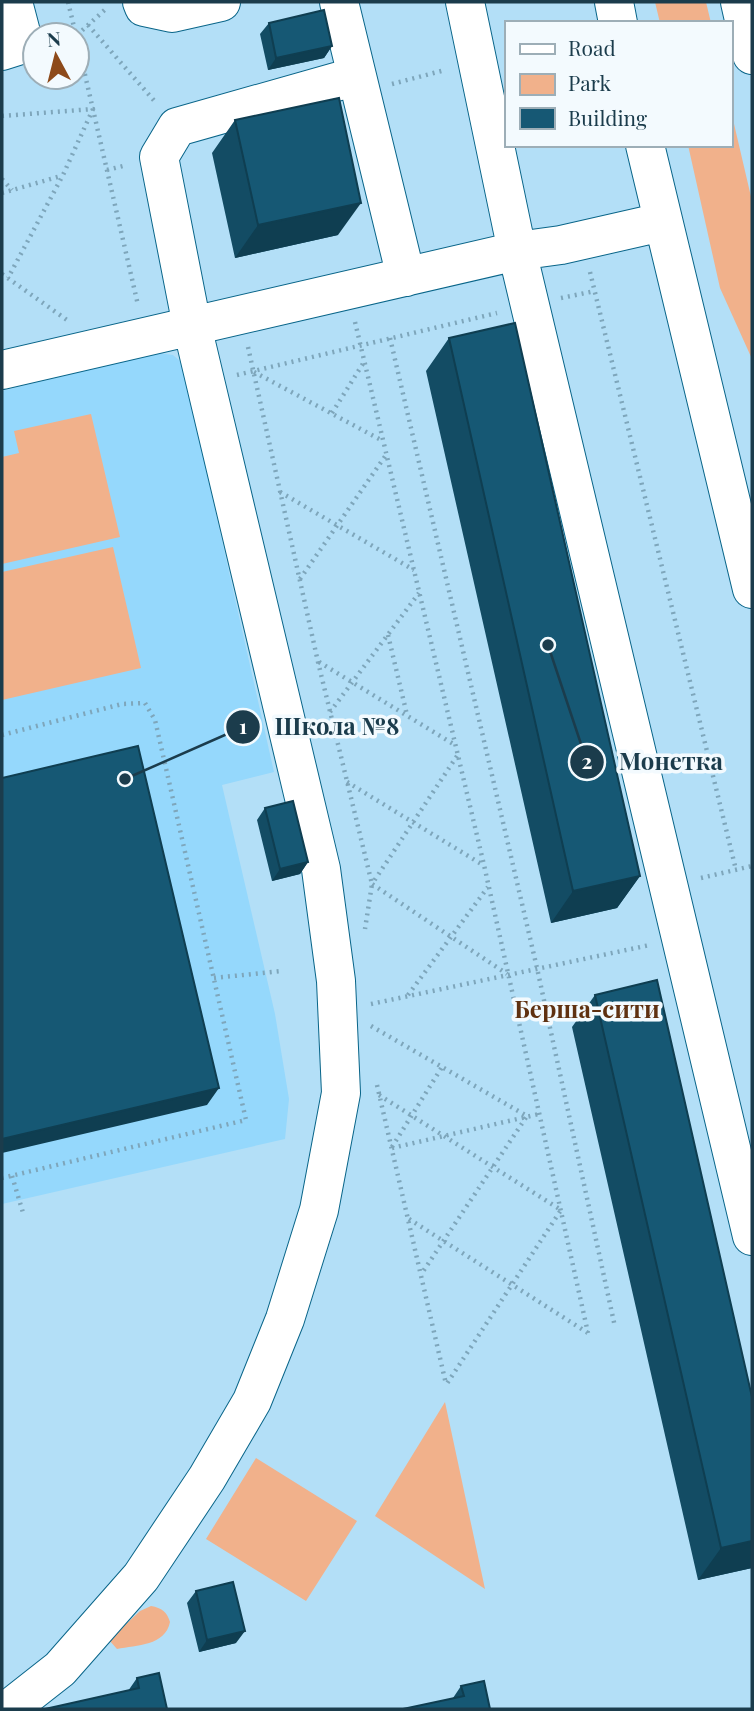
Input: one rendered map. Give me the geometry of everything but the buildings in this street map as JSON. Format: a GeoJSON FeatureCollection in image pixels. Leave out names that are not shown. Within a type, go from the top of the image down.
{"type":"FeatureCollection","features":[{"type":"Feature","properties":{"kind":"street"},"geometry":{"type":"LineString","coordinates":[[2,51],[24,44],[13,2]]}},
{"type":"Feature","properties":{"kind":"street"},"geometry":{"type":"LineString","coordinates":[[142,2],[145,7],[172,13],[221,2]]}},
{"type":"Feature","properties":{"kind":"street"},"geometry":{"type":"LineString","coordinates":[[339,2],[406,277]]}},
{"type":"Feature","properties":{"kind":"street"},"geometry":{"type":"LineString","coordinates":[[465,2],[517,251],[752,1236]]}},
{"type":"Feature","properties":{"kind":"street"},"geometry":{"type":"LineString","coordinates":[[614,2],[618,21]]}},
{"type":"Feature","properties":{"kind":"street"},"geometry":{"type":"LineString","coordinates":[[740,2],[752,55]]}},
{"type":"Feature","properties":{"kind":"street"},"geometry":{"type":"LineString","coordinates":[[9,1709],[60,1669],[141,1577],[207,1478],[252,1401],[285,1319],[319,1210],[341,1093],[336,982],[321,869],[192,326],[159,157],[177,127],[359,84]]}},
{"type":"Feature","properties":{"kind":"street"},"geometry":{"type":"LineString","coordinates":[[645,147],[662,222],[741,490],[752,589]]}},
{"type":"Feature","properties":{"kind":"street"},"geometry":{"type":"LineString","coordinates":[[2,370],[517,251],[583,240],[662,222]]}},
{"type":"Feature","properties":{"kind":"path"},"geometry":{"type":"LineString","coordinates":[[68,2],[73,21]]}},
{"type":"Feature","properties":{"kind":"path"},"geometry":{"type":"LineString","coordinates":[[91,22],[114,2]]}},
{"type":"Feature","properties":{"kind":"path"},"geometry":{"type":"LineString","coordinates":[[91,28],[177,127]]}},
{"type":"Feature","properties":{"kind":"path"},"geometry":{"type":"LineString","coordinates":[[359,84],[477,62]]}},
{"type":"Feature","properties":{"kind":"path"},"geometry":{"type":"LineString","coordinates":[[89,91],[147,336]]}},
{"type":"Feature","properties":{"kind":"path"},"geometry":{"type":"LineString","coordinates":[[2,116],[93,109]]}},
{"type":"Feature","properties":{"kind":"path"},"geometry":{"type":"LineString","coordinates":[[8,278],[63,175],[93,109]]}},
{"type":"Feature","properties":{"kind":"path"},"geometry":{"type":"LineString","coordinates":[[2,193],[63,175]]}},
{"type":"Feature","properties":{"kind":"path"},"geometry":{"type":"LineString","coordinates":[[2,179],[12,190]]}},
{"type":"Feature","properties":{"kind":"path"},"geometry":{"type":"LineString","coordinates":[[583,240],[736,870]]}},
{"type":"Feature","properties":{"kind":"path"},"geometry":{"type":"LineString","coordinates":[[2,274],[71,323]]}},
{"type":"Feature","properties":{"kind":"path"},"geometry":{"type":"LineString","coordinates":[[348,290],[484,865],[588,1334],[408,1219]]}},
{"type":"Feature","properties":{"kind":"path"},"geometry":{"type":"LineString","coordinates":[[206,382],[502,312]]}},
{"type":"Feature","properties":{"kind":"path"},"geometry":{"type":"LineString","coordinates":[[241,315],[318,662],[372,884],[364,939]]}},
{"type":"Feature","properties":{"kind":"path"},"geometry":{"type":"LineString","coordinates":[[390,338],[537,968],[615,1327]]}},
{"type":"Feature","properties":{"kind":"path"},"geometry":{"type":"LineString","coordinates":[[332,413],[365,362]]}},
{"type":"Feature","properties":{"kind":"path"},"geometry":{"type":"LineString","coordinates":[[253,371],[383,440]]}},
{"type":"Feature","properties":{"kind":"path"},"geometry":{"type":"LineString","coordinates":[[300,579],[387,454]]}},
{"type":"Feature","properties":{"kind":"path"},"geometry":{"type":"LineString","coordinates":[[279,491],[414,570]]}},
{"type":"Feature","properties":{"kind":"path"},"geometry":{"type":"LineString","coordinates":[[330,712],[419,592]]}},
{"type":"Feature","properties":{"kind":"path"},"geometry":{"type":"LineString","coordinates":[[388,634],[408,716]]}},
{"type":"Feature","properties":{"kind":"path"},"geometry":{"type":"LineString","coordinates":[[318,662],[455,746]]}},
{"type":"Feature","properties":{"kind":"path"},"geometry":{"type":"LineString","coordinates":[[2,734],[122,704],[145,703],[155,719],[246,1120],[2,1178]]}},
{"type":"Feature","properties":{"kind":"path"},"geometry":{"type":"LineString","coordinates":[[372,884],[457,755]]}},
{"type":"Feature","properties":{"kind":"path"},"geometry":{"type":"LineString","coordinates":[[346,782],[484,865]]}},
{"type":"Feature","properties":{"kind":"path"},"geometry":{"type":"LineString","coordinates":[[372,884],[508,974]]}},
{"type":"Feature","properties":{"kind":"path"},"geometry":{"type":"LineString","coordinates":[[408,996],[488,886]]}},
{"type":"Feature","properties":{"kind":"path"},"geometry":{"type":"LineString","coordinates":[[358,1006],[651,944]]}},
{"type":"Feature","properties":{"kind":"path"},"geometry":{"type":"LineString","coordinates":[[214,978],[282,971]]}},
{"type":"Feature","properties":{"kind":"path"},"geometry":{"type":"LineString","coordinates":[[361,1020],[527,1116]]}},
{"type":"Feature","properties":{"kind":"path"},"geometry":{"type":"LineString","coordinates":[[391,1148],[442,1067]]}},
{"type":"Feature","properties":{"kind":"path"},"geometry":{"type":"LineString","coordinates":[[376,1082],[446,1385],[561,1210]]}},
{"type":"Feature","properties":{"kind":"path"},"geometry":{"type":"LineString","coordinates":[[379,1095],[561,1210]]}},
{"type":"Feature","properties":{"kind":"path"},"geometry":{"type":"LineString","coordinates":[[391,1148],[539,1114]]}},
{"type":"Feature","properties":{"kind":"path"},"geometry":{"type":"LineString","coordinates":[[421,1274],[527,1116]]}},
{"type":"Feature","properties":{"kind":"path"},"geometry":{"type":"LineString","coordinates":[[12,1176],[23,1216]]}},
{"type":"Feature","properties":{"kind":"shaded area"},"geometry":{"type":"Polygon","coordinates":[[[158,353],[173,355],[182,363],[274,772],[222,785],[275,1014],[289,1099],[285,1139],[2,1204],[2,391],[158,353]]]}},
{"type":"Feature","properties":{"kind":"green space"},"geometry":{"type":"Polygon","coordinates":[[[655,2],[706,2],[711,21],[660,21],[655,2]]]}},
{"type":"Feature","properties":{"kind":"green space"},"geometry":{"type":"Polygon","coordinates":[[[733,120],[752,201],[752,359],[720,288],[688,147],[733,147],[733,120]]]}},
{"type":"Feature","properties":{"kind":"green space"},"geometry":{"type":"Polygon","coordinates":[[[91,414],[120,537],[2,564],[2,457],[19,453],[14,431],[91,414]]]}},
{"type":"Feature","properties":{"kind":"green space"},"geometry":{"type":"Polygon","coordinates":[[[113,547],[141,668],[2,700],[2,572],[113,547]]]}},
{"type":"Feature","properties":{"kind":"green space"},"geometry":{"type":"Polygon","coordinates":[[[445,1402],[485,1589],[375,1516],[445,1402]]]}},
{"type":"Feature","properties":{"kind":"green space"},"geometry":{"type":"Polygon","coordinates":[[[256,1458],[357,1521],[306,1601],[206,1539],[256,1458]]]}},
{"type":"Feature","properties":{"kind":"green space"},"geometry":{"type":"Polygon","coordinates":[[[151,1606],[166,1613],[170,1622],[167,1630],[149,1643],[117,1649],[109,1640],[140,1611],[151,1606]]]}},
{"type":"Feature","properties":{"kind":"place","name":"Монетка"},"geometry":{"type":"Point","coordinates":[548,645]}},
{"type":"Feature","properties":{"kind":"place","name":"Школа №8"},"geometry":{"type":"Point","coordinates":[125,779]}},
{"type":"Feature","properties":{"kind":"district","name":"Берша-сити"},"geometry":{"type":"Point","coordinates":[587,1010]}}]}
